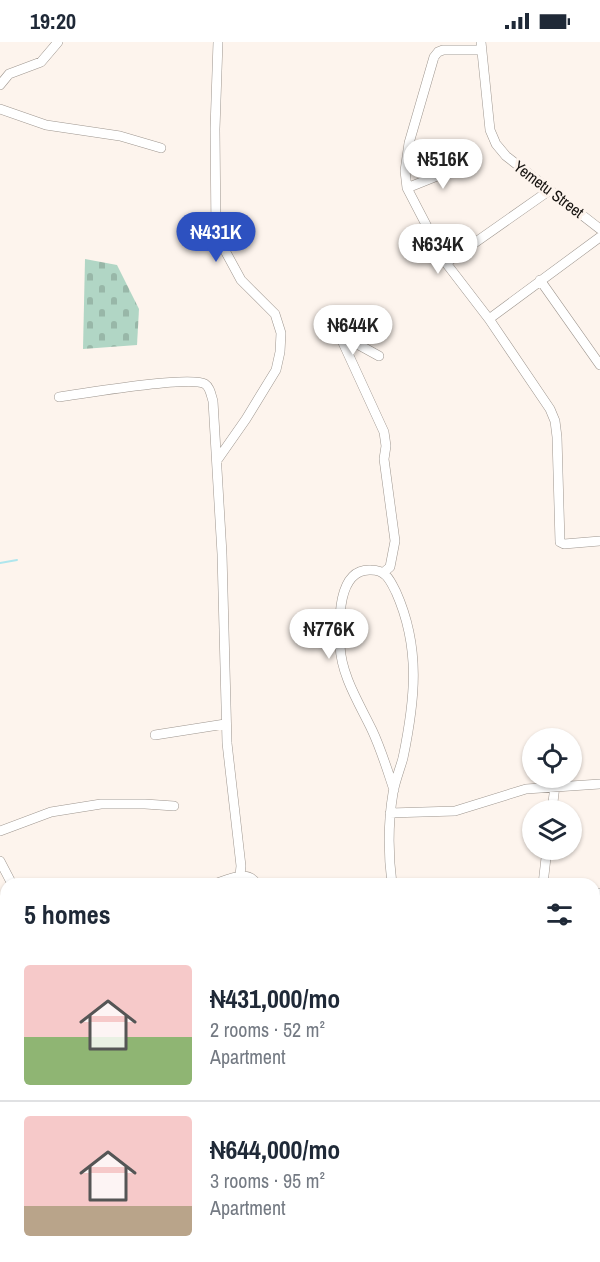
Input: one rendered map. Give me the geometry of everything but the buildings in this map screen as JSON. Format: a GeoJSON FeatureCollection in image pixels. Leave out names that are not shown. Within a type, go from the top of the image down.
{"type":"FeatureCollection","features":[{"type":"Feature","properties":{"kind":"street"},"geometry":{"type":"LineString","coordinates":[[0,85],[9,74],[41,62],[58,42]]}},
{"type":"Feature","properties":{"kind":"street"},"geometry":{"type":"LineString","coordinates":[[217,459],[259,400],[276,370],[281,333],[275,314],[241,280],[216,234],[215,129],[218,42]]}},
{"type":"Feature","properties":{"kind":"street"},"geometry":{"type":"LineString","coordinates":[[482,46],[443,50],[434,57],[409,143],[405,171],[407,188],[446,263],[489,319],[550,409],[555,421],[557,437],[560,542],[564,544],[600,541]]}},
{"type":"Feature","properties":{"kind":"street","name":"Yemetu Street"},"geometry":{"type":"LineString","coordinates":[[482,46],[488,120],[496,144],[506,156],[600,230]]}},
{"type":"Feature","properties":{"kind":"street"},"geometry":{"type":"LineString","coordinates":[[0,109],[46,124],[120,136],[161,148]]}},
{"type":"Feature","properties":{"kind":"street"},"geometry":{"type":"LineString","coordinates":[[407,188],[467,164]]}},
{"type":"Feature","properties":{"kind":"street"},"geometry":{"type":"LineString","coordinates":[[446,263],[550,190]]}},
{"type":"Feature","properties":{"kind":"street"},"geometry":{"type":"LineString","coordinates":[[489,319],[600,237]]}},
{"type":"Feature","properties":{"kind":"street"},"geometry":{"type":"LineString","coordinates":[[540,280],[600,366]]}},
{"type":"Feature","properties":{"kind":"street"},"geometry":{"type":"LineString","coordinates":[[324,319],[339,334],[379,356]]}},
{"type":"Feature","properties":{"kind":"street"},"geometry":{"type":"LineString","coordinates":[[339,334],[384,432],[386,446],[384,459],[395,541],[390,567],[384,572]]}},
{"type":"Feature","properties":{"kind":"street"},"geometry":{"type":"LineString","coordinates":[[59,397],[124,387],[180,382],[197,381],[209,388],[213,400],[222,554],[225,724],[241,866],[240,875]]}},
{"type":"Feature","properties":{"kind":"street"},"geometry":{"type":"LineString","coordinates":[[391,878],[388,837],[390,813],[411,716],[414,662],[411,639],[402,606],[390,580],[384,572],[369,569],[356,573],[348,581],[342,598],[340,647],[344,668],[382,752],[394,790]]}},
{"type":"Feature","properties":{"kind":"street"},"geometry":{"type":"LineString","coordinates":[[156,735],[225,724]]}},
{"type":"Feature","properties":{"kind":"street"},"geometry":{"type":"LineString","coordinates":[[582,785],[600,784]]}},
{"type":"Feature","properties":{"kind":"street"},"geometry":{"type":"LineString","coordinates":[[390,813],[455,811],[536,788]]}},
{"type":"Feature","properties":{"kind":"street"},"geometry":{"type":"LineString","coordinates":[[0,831],[51,812],[100,804],[174,806]]}},
{"type":"Feature","properties":{"kind":"street"},"geometry":{"type":"LineString","coordinates":[[544,878],[546,860]]}},
{"type":"Feature","properties":{"kind":"street"},"geometry":{"type":"LineString","coordinates":[[0,861],[9,878]]}},
{"type":"Feature","properties":{"kind":"street"},"geometry":{"type":"LineString","coordinates":[[232,878],[240,875],[251,878]]}},
{"type":"Feature","properties":{"kind":"green space"},"geometry":{"type":"Polygon","coordinates":[[[85,259],[117,265],[139,309],[137,345],[83,349],[85,259]]]}},
{"type":"Feature","properties":{"kind":"waterway"},"geometry":{"type":"LineString","coordinates":[[0,563],[17,560]]}}]}
